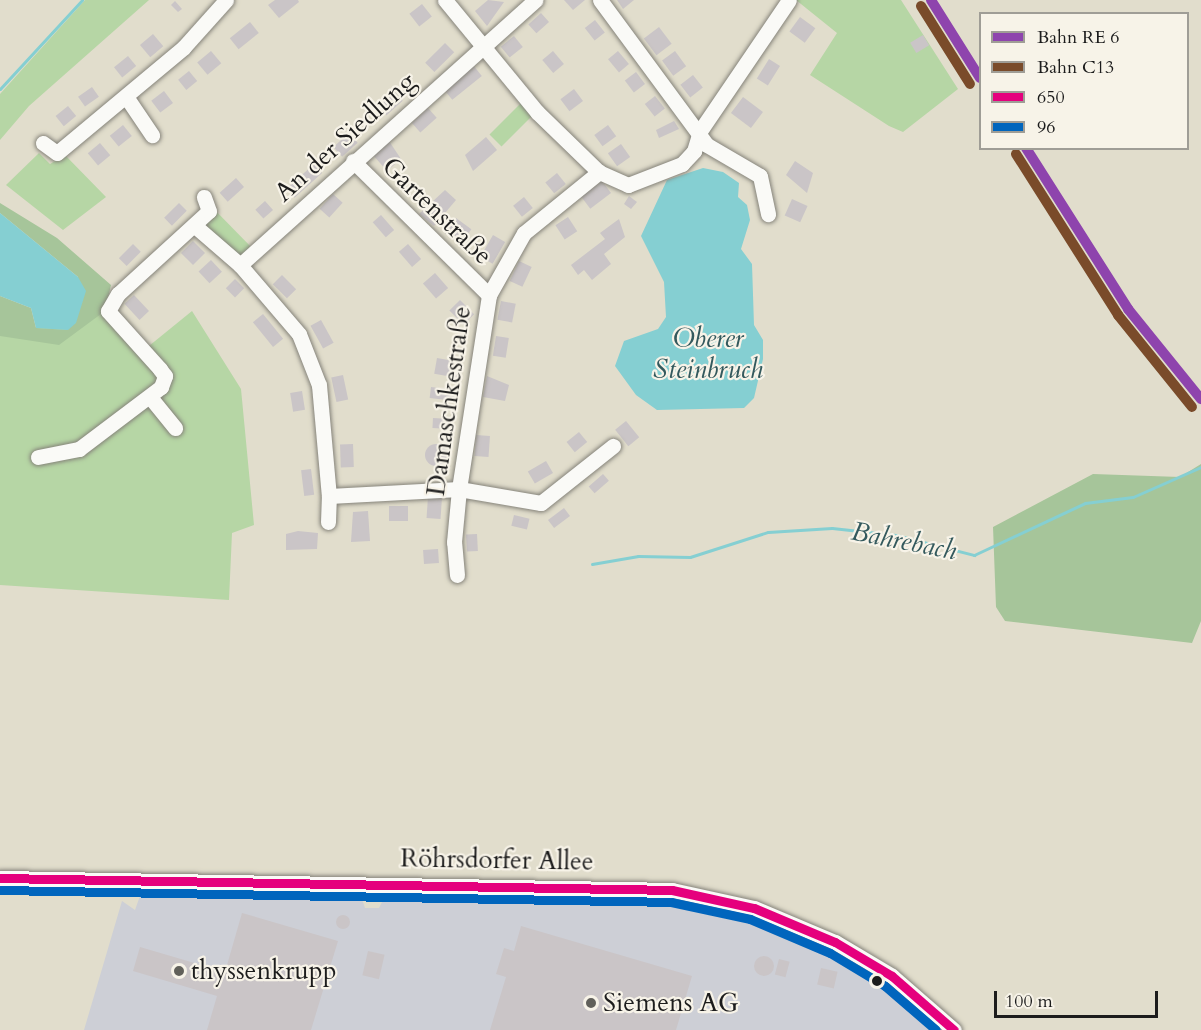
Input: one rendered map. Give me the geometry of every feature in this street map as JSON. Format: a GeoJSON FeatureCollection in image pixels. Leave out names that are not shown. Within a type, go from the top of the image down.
{"type":"FeatureCollection","features":[{"type":"Feature","properties":{"kind":"street"},"geometry":{"type":"LineString","coordinates":[[44,143],[57,153],[127,98],[226,0]]}},
{"type":"Feature","properties":{"kind":"street"},"geometry":{"type":"LineString","coordinates":[[445,0],[537,112],[599,172],[628,184],[639,183],[682,164],[694,151],[700,131],[789,0]]}},
{"type":"Feature","properties":{"kind":"street","name":"An der Siedlung"},"geometry":{"type":"LineString","coordinates":[[240,265],[353,161],[535,0]]}},
{"type":"Feature","properties":{"kind":"street"},"geometry":{"type":"LineString","coordinates":[[600,0],[700,131],[707,145],[760,176],[768,214]]}},
{"type":"Feature","properties":{"kind":"street"},"geometry":{"type":"LineString","coordinates":[[127,98],[152,135]]}},
{"type":"Feature","properties":{"kind":"street","name":"Gartenstraße"},"geometry":{"type":"LineString","coordinates":[[353,161],[489,295]]}},
{"type":"Feature","properties":{"kind":"street","name":"Damaschkestraße"},"geometry":{"type":"LineString","coordinates":[[458,575],[454,542],[459,489],[489,295],[524,233],[599,172]]}},
{"type":"Feature","properties":{"kind":"street"},"geometry":{"type":"LineString","coordinates":[[38,457],[79,449],[150,397],[165,376],[108,311],[118,294],[209,211],[204,197]]}},
{"type":"Feature","properties":{"kind":"street"},"geometry":{"type":"LineString","coordinates":[[195,226],[240,265],[299,334],[307,351],[319,385],[329,495],[328,522]]}},
{"type":"Feature","properties":{"kind":"street"},"geometry":{"type":"LineString","coordinates":[[150,397],[175,428]]}},
{"type":"Feature","properties":{"kind":"street"},"geometry":{"type":"LineString","coordinates":[[329,495],[459,489],[541,503],[613,446]]}},
{"type":"Feature","properties":{"kind":"street","name":"Röhrsdorfer Allee"},"geometry":{"type":"LineString","coordinates":[[0,878],[623,886],[682,892],[754,908],[835,942],[892,976],[954,1030]]}},
{"type":"Feature","properties":{"kind":"shaded area"},"geometry":{"type":"Polygon","coordinates":[[[141,893],[361,896],[365,908],[379,908],[385,896],[670,904],[717,912],[809,944],[878,983],[929,1030],[84,1030],[122,901],[135,910],[141,893]]]}},
{"type":"Feature","properties":{"kind":"green space"},"geometry":{"type":"Polygon","coordinates":[[[85,0],[149,0],[29,106],[0,140],[0,94],[85,0]]]}},
{"type":"Feature","properties":{"kind":"green space"},"geometry":{"type":"Polygon","coordinates":[[[796,0],[901,0],[958,89],[903,132],[889,126],[810,75],[837,33],[796,0]]]}},
{"type":"Feature","properties":{"kind":"green space"},"geometry":{"type":"Polygon","coordinates":[[[522,102],[534,114],[501,147],[489,135],[522,102]]]}},
{"type":"Feature","properties":{"kind":"green space"},"geometry":{"type":"Polygon","coordinates":[[[39,153],[50,164],[65,155],[106,197],[63,230],[6,185],[39,153]]]}},
{"type":"Feature","properties":{"kind":"green space"},"geometry":{"type":"Polygon","coordinates":[[[0,203],[57,238],[111,285],[105,311],[59,345],[0,336],[0,296],[31,308],[36,328],[68,330],[78,277],[0,213],[0,203]]]}},
{"type":"Feature","properties":{"kind":"green space"},"geometry":{"type":"Polygon","coordinates":[[[209,204],[255,251],[240,265],[203,229],[209,204]]]}},
{"type":"Feature","properties":{"kind":"green space"},"geometry":{"type":"Polygon","coordinates":[[[105,311],[144,350],[192,311],[241,389],[254,525],[232,533],[229,600],[0,585],[0,336],[105,311]]]}},
{"type":"Feature","properties":{"kind":"green space"},"geometry":{"type":"Polygon","coordinates":[[[1201,464],[1201,621],[1192,643],[1005,621],[996,607],[993,527],[1093,474],[1180,477],[1201,464]]]}},
{"type":"Feature","properties":{"kind":"water","name":"Oberer Steinbruch"},"geometry":{"type":"Polygon","coordinates":[[[703,168],[723,172],[739,183],[738,197],[747,205],[750,220],[741,249],[752,264],[754,325],[763,340],[763,359],[754,398],[744,408],[657,410],[636,395],[615,366],[624,341],[658,329],[666,317],[664,282],[641,236],[667,180],[703,168]]]}},
{"type":"Feature","properties":{"kind":"water"},"geometry":{"type":"Polygon","coordinates":[[[0,213],[78,277],[86,291],[76,323],[68,330],[36,328],[31,308],[0,296],[0,213]]]}},
{"type":"Feature","properties":{"kind":"building"},"geometry":{"type":"Polygon","coordinates":[[[275,0],[298,0],[299,2],[279,18],[268,5],[275,0]]]}},
{"type":"Feature","properties":{"kind":"building"},"geometry":{"type":"Polygon","coordinates":[[[488,0],[504,2],[487,26],[475,11],[488,0]]]}},
{"type":"Feature","properties":{"kind":"building"},"geometry":{"type":"Polygon","coordinates":[[[564,0],[585,0],[573,10],[564,0]]]}},
{"type":"Feature","properties":{"kind":"building"},"geometry":{"type":"Polygon","coordinates":[[[617,0],[634,0],[623,9],[617,0]]]}},
{"type":"Feature","properties":{"kind":"building"},"geometry":{"type":"Polygon","coordinates":[[[175,1],[182,9],[178,12],[171,5],[175,1]]]}},
{"type":"Feature","properties":{"kind":"building"},"geometry":{"type":"Polygon","coordinates":[[[422,4],[432,17],[419,26],[409,14],[422,4]]]}},
{"type":"Feature","properties":{"kind":"building"},"geometry":{"type":"Polygon","coordinates":[[[541,13],[549,22],[536,33],[528,24],[541,13]]]}},
{"type":"Feature","properties":{"kind":"building"},"geometry":{"type":"Polygon","coordinates":[[[800,17],[815,28],[805,43],[789,32],[800,17]]]}},
{"type":"Feature","properties":{"kind":"building"},"geometry":{"type":"Polygon","coordinates":[[[595,20],[605,33],[595,41],[585,28],[595,20]]]}},
{"type":"Feature","properties":{"kind":"building"},"geometry":{"type":"Polygon","coordinates":[[[250,22],[259,33],[239,49],[230,38],[250,22]]]}},
{"type":"Feature","properties":{"kind":"building"},"geometry":{"type":"Polygon","coordinates":[[[659,27],[672,44],[656,55],[644,38],[659,27]]]}},
{"type":"Feature","properties":{"kind":"building"},"geometry":{"type":"Polygon","coordinates":[[[153,34],[163,46],[150,57],[140,45],[153,34]]]}},
{"type":"Feature","properties":{"kind":"building"},"geometry":{"type":"Polygon","coordinates":[[[923,35],[929,45],[916,53],[910,43],[923,35]]]}},
{"type":"Feature","properties":{"kind":"building"},"geometry":{"type":"Polygon","coordinates":[[[514,36],[523,47],[510,58],[501,47],[514,36]]]}},
{"type":"Feature","properties":{"kind":"building"},"geometry":{"type":"Polygon","coordinates":[[[445,43],[454,52],[434,72],[425,63],[445,43]]]}},
{"type":"Feature","properties":{"kind":"building"},"geometry":{"type":"Polygon","coordinates":[[[211,51],[221,63],[207,75],[197,63],[211,51]]]}},
{"type":"Feature","properties":{"kind":"building"},"geometry":{"type":"Polygon","coordinates":[[[553,51],[564,64],[553,73],[542,60],[553,51]]]}},
{"type":"Feature","properties":{"kind":"building"},"geometry":{"type":"Polygon","coordinates":[[[618,51],[629,64],[619,72],[608,59],[618,51]]]}},
{"type":"Feature","properties":{"kind":"building"},"geometry":{"type":"Polygon","coordinates":[[[675,51],[686,66],[673,76],[662,60],[675,51]]]}},
{"type":"Feature","properties":{"kind":"building"},"geometry":{"type":"Polygon","coordinates":[[[128,56],[136,66],[122,77],[114,67],[128,56]]]}},
{"type":"Feature","properties":{"kind":"building"},"geometry":{"type":"Polygon","coordinates":[[[769,59],[780,66],[768,85],[757,79],[769,59]]]}},
{"type":"Feature","properties":{"kind":"building"},"geometry":{"type":"Polygon","coordinates":[[[473,65],[482,76],[452,100],[443,89],[473,65]]]}},
{"type":"Feature","properties":{"kind":"building"},"geometry":{"type":"Polygon","coordinates":[[[189,71],[197,81],[186,90],[178,80],[189,71]]]}},
{"type":"Feature","properties":{"kind":"building"},"geometry":{"type":"Polygon","coordinates":[[[636,72],[645,84],[634,92],[625,80],[636,72]]]}},
{"type":"Feature","properties":{"kind":"building"},"geometry":{"type":"Polygon","coordinates":[[[693,75],[703,88],[690,97],[680,85],[693,75]]]}},
{"type":"Feature","properties":{"kind":"building"},"geometry":{"type":"Polygon","coordinates":[[[92,87],[99,97],[85,107],[78,97],[92,87]]]}},
{"type":"Feature","properties":{"kind":"building"},"geometry":{"type":"Polygon","coordinates":[[[574,89],[583,101],[569,111],[560,99],[574,89]]]}},
{"type":"Feature","properties":{"kind":"building"},"geometry":{"type":"Polygon","coordinates":[[[164,91],[173,103],[160,113],[151,101],[164,91]]]}},
{"type":"Feature","properties":{"kind":"building"},"geometry":{"type":"Polygon","coordinates":[[[394,91],[403,101],[386,115],[378,106],[394,91]]]}},
{"type":"Feature","properties":{"kind":"building"},"geometry":{"type":"Polygon","coordinates":[[[655,96],[665,109],[655,117],[645,104],[655,96]]]}},
{"type":"Feature","properties":{"kind":"building"},"geometry":{"type":"Polygon","coordinates":[[[743,97],[763,112],[751,128],[731,113],[743,97]]]}},
{"type":"Feature","properties":{"kind":"building"},"geometry":{"type":"Polygon","coordinates":[[[68,106],[76,116],[64,126],[56,116],[68,106]]]}},
{"type":"Feature","properties":{"kind":"building"},"geometry":{"type":"Polygon","coordinates":[[[428,108],[437,118],[420,132],[412,123],[428,108]]]}},
{"type":"Feature","properties":{"kind":"building"},"geometry":{"type":"Polygon","coordinates":[[[674,121],[679,129],[659,138],[656,130],[674,121]]]}},
{"type":"Feature","properties":{"kind":"building"},"geometry":{"type":"Polygon","coordinates":[[[123,125],[132,136],[119,147],[110,136],[123,125]]]}},
{"type":"Feature","properties":{"kind":"building"},"geometry":{"type":"Polygon","coordinates":[[[608,125],[616,136],[602,146],[594,135],[608,125]]]}},
{"type":"Feature","properties":{"kind":"building"},"geometry":{"type":"Polygon","coordinates":[[[349,133],[358,143],[342,157],[333,147],[349,133]]]}},
{"type":"Feature","properties":{"kind":"building"},"geometry":{"type":"Polygon","coordinates":[[[486,137],[497,150],[473,171],[465,155],[486,137]]]}},
{"type":"Feature","properties":{"kind":"building"},"geometry":{"type":"Polygon","coordinates":[[[389,141],[401,159],[387,171],[373,155],[389,141]]]}},
{"type":"Feature","properties":{"kind":"building"},"geometry":{"type":"Polygon","coordinates":[[[100,143],[110,155],[98,166],[88,153],[100,143]]]}},
{"type":"Feature","properties":{"kind":"building"},"geometry":{"type":"Polygon","coordinates":[[[621,144],[630,157],[617,166],[608,153],[621,144]]]}},
{"type":"Feature","properties":{"kind":"building"},"geometry":{"type":"Polygon","coordinates":[[[795,161],[813,173],[807,193],[786,175],[795,161]]]}},
{"type":"Feature","properties":{"kind":"building"},"geometry":{"type":"Polygon","coordinates":[[[314,164],[322,173],[295,198],[287,189],[314,164]]]}},
{"type":"Feature","properties":{"kind":"building"},"geometry":{"type":"Polygon","coordinates":[[[557,173],[566,184],[554,193],[545,182],[557,173]]]}},
{"type":"Feature","properties":{"kind":"building"},"geometry":{"type":"Polygon","coordinates":[[[236,178],[244,187],[228,202],[220,193],[236,178]]]}},
{"type":"Feature","properties":{"kind":"building"},"geometry":{"type":"Polygon","coordinates":[[[602,181],[611,193],[590,209],[581,197],[602,181]]]}},
{"type":"Feature","properties":{"kind":"building"},"geometry":{"type":"Polygon","coordinates":[[[445,190],[456,200],[434,226],[419,214],[445,190]]]}},
{"type":"Feature","properties":{"kind":"building"},"geometry":{"type":"Polygon","coordinates":[[[333,194],[343,203],[329,218],[320,209],[333,194]]]}},
{"type":"Feature","properties":{"kind":"building"},"geometry":{"type":"Polygon","coordinates":[[[629,196],[637,202],[631,209],[624,204],[629,196]]]}},
{"type":"Feature","properties":{"kind":"building"},"geometry":{"type":"Polygon","coordinates":[[[524,197],[533,208],[522,217],[513,206],[524,197]]]}},
{"type":"Feature","properties":{"kind":"building"},"geometry":{"type":"Polygon","coordinates":[[[792,199],[808,206],[800,222],[785,215],[792,199]]]}},
{"type":"Feature","properties":{"kind":"building"},"geometry":{"type":"Polygon","coordinates":[[[265,201],[273,210],[263,219],[255,210],[265,201]]]}},
{"type":"Feature","properties":{"kind":"building"},"geometry":{"type":"Polygon","coordinates":[[[179,203],[187,211],[172,226],[164,218],[179,203]]]}},
{"type":"Feature","properties":{"kind":"building"},"geometry":{"type":"Polygon","coordinates":[[[381,215],[394,230],[386,237],[373,222],[381,215]]]}},
{"type":"Feature","properties":{"kind":"building"},"geometry":{"type":"Polygon","coordinates":[[[568,217],[577,231],[565,239],[555,225],[568,217]]]}},
{"type":"Feature","properties":{"kind":"building"},"geometry":{"type":"Polygon","coordinates":[[[456,218],[471,229],[460,245],[445,233],[456,218]]]}},
{"type":"Feature","properties":{"kind":"building"},"geometry":{"type":"Polygon","coordinates":[[[619,219],[625,237],[604,254],[611,264],[592,280],[584,270],[578,275],[571,265],[605,239],[600,233],[619,219]]]}},
{"type":"Feature","properties":{"kind":"building"},"geometry":{"type":"Polygon","coordinates":[[[493,235],[505,242],[493,264],[481,257],[493,235]]]}},
{"type":"Feature","properties":{"kind":"building"},"geometry":{"type":"Polygon","coordinates":[[[193,241],[205,253],[193,265],[181,253],[193,241]]]}},
{"type":"Feature","properties":{"kind":"building"},"geometry":{"type":"Polygon","coordinates":[[[133,244],[141,252],[127,266],[119,258],[133,244]]]}},
{"type":"Feature","properties":{"kind":"building"},"geometry":{"type":"Polygon","coordinates":[[[408,244],[421,259],[412,267],[399,252],[408,244]]]}},
{"type":"Feature","properties":{"kind":"building"},"geometry":{"type":"Polygon","coordinates":[[[211,260],[222,272],[209,283],[199,272],[211,260]]]}},
{"type":"Feature","properties":{"kind":"building"},"geometry":{"type":"Polygon","coordinates":[[[519,261],[532,267],[522,287],[510,281],[519,261]]]}},
{"type":"Feature","properties":{"kind":"building"},"geometry":{"type":"Polygon","coordinates":[[[435,273],[448,288],[436,299],[423,283],[435,273]]]}},
{"type":"Feature","properties":{"kind":"building"},"geometry":{"type":"Polygon","coordinates":[[[282,275],[296,289],[287,298],[273,284],[282,275]]]}},
{"type":"Feature","properties":{"kind":"building"},"geometry":{"type":"Polygon","coordinates":[[[235,279],[244,288],[235,297],[226,288],[235,279]]]}},
{"type":"Feature","properties":{"kind":"building"},"geometry":{"type":"Polygon","coordinates":[[[134,295],[149,311],[139,320],[124,304],[134,295]]]}},
{"type":"Feature","properties":{"kind":"building"},"geometry":{"type":"Polygon","coordinates":[[[460,300],[474,314],[464,325],[449,311],[460,300]]]}},
{"type":"Feature","properties":{"kind":"building"},"geometry":{"type":"Polygon","coordinates":[[[501,301],[516,304],[512,323],[497,320],[501,301]]]}},
{"type":"Feature","properties":{"kind":"building"},"geometry":{"type":"Polygon","coordinates":[[[263,314],[283,339],[273,347],[253,322],[263,314]]]}},
{"type":"Feature","properties":{"kind":"building"},"geometry":{"type":"Polygon","coordinates":[[[321,320],[334,343],[323,349],[311,326],[321,320]]]}},
{"type":"Feature","properties":{"kind":"building"},"geometry":{"type":"Polygon","coordinates":[[[496,336],[509,338],[506,358],[493,356],[496,336]]]}},
{"type":"Feature","properties":{"kind":"building"},"geometry":{"type":"Polygon","coordinates":[[[437,358],[460,362],[457,378],[434,374],[437,358]]]}},
{"type":"Feature","properties":{"kind":"building"},"geometry":{"type":"Polygon","coordinates":[[[343,375],[348,399],[336,402],[331,377],[343,375]]]}},
{"type":"Feature","properties":{"kind":"building"},"geometry":{"type":"Polygon","coordinates":[[[487,376],[509,385],[505,401],[483,397],[487,376]]]}},
{"type":"Feature","properties":{"kind":"building"},"geometry":{"type":"Polygon","coordinates":[[[431,387],[455,390],[453,401],[430,398],[431,387]]]}},
{"type":"Feature","properties":{"kind":"building"},"geometry":{"type":"Polygon","coordinates":[[[302,391],[305,410],[293,412],[290,393],[302,391]]]}},
{"type":"Feature","properties":{"kind":"building"},"geometry":{"type":"Polygon","coordinates":[[[433,418],[450,419],[449,429],[432,428],[433,418]]]}},
{"type":"Feature","properties":{"kind":"building"},"geometry":{"type":"Polygon","coordinates":[[[626,421],[639,437],[628,446],[615,430],[626,421]]]}},
{"type":"Feature","properties":{"kind":"building"},"geometry":{"type":"Polygon","coordinates":[[[579,432],[587,442],[575,452],[567,442],[579,432]]]}},
{"type":"Feature","properties":{"kind":"building"},"geometry":{"type":"Polygon","coordinates":[[[476,435],[490,436],[489,457],[475,456],[476,435]]]}},
{"type":"Feature","properties":{"kind":"building"},"geometry":{"type":"Polygon","coordinates":[[[340,444],[353,444],[354,467],[341,467],[340,444]]]}},
{"type":"Feature","properties":{"kind":"building"},"geometry":{"type":"Polygon","coordinates":[[[436,444],[446,451],[447,455],[440,465],[436,466],[426,459],[425,455],[432,445],[436,444]]]}},
{"type":"Feature","properties":{"kind":"building"},"geometry":{"type":"Polygon","coordinates":[[[546,461],[553,473],[535,484],[528,472],[546,461]]]}},
{"type":"Feature","properties":{"kind":"building"},"geometry":{"type":"Polygon","coordinates":[[[311,469],[314,495],[304,496],[301,470],[311,469]]]}},
{"type":"Feature","properties":{"kind":"building"},"geometry":{"type":"Polygon","coordinates":[[[603,474],[609,481],[595,493],[589,486],[603,474]]]}},
{"type":"Feature","properties":{"kind":"building"},"geometry":{"type":"Polygon","coordinates":[[[428,497],[442,498],[441,519],[427,518],[428,497]]]}},
{"type":"Feature","properties":{"kind":"building"},"geometry":{"type":"Polygon","coordinates":[[[389,506],[408,506],[408,521],[389,521],[389,506]]]}},
{"type":"Feature","properties":{"kind":"building"},"geometry":{"type":"Polygon","coordinates":[[[564,508],[570,516],[554,528],[548,520],[564,508]]]}},
{"type":"Feature","properties":{"kind":"building"},"geometry":{"type":"Polygon","coordinates":[[[368,511],[370,541],[351,542],[353,512],[368,511]]]}},
{"type":"Feature","properties":{"kind":"building"},"geometry":{"type":"Polygon","coordinates":[[[514,515],[530,519],[527,530],[511,526],[514,515]]]}},
{"type":"Feature","properties":{"kind":"building"},"geometry":{"type":"Polygon","coordinates":[[[298,531],[318,533],[317,549],[286,550],[286,534],[298,531]]]}},
{"type":"Feature","properties":{"kind":"building"},"geometry":{"type":"Polygon","coordinates":[[[477,534],[478,551],[467,552],[466,535],[477,534]]]}},
{"type":"Feature","properties":{"kind":"building"},"geometry":{"type":"Polygon","coordinates":[[[438,549],[439,563],[424,564],[423,550],[438,549]]]}},
{"type":"Feature","properties":{"kind":"building"},"geometry":{"type":"Polygon","coordinates":[[[242,913],[338,941],[311,1030],[207,1030],[217,996],[133,971],[140,947],[225,972],[242,913]]]}},
{"type":"Feature","properties":{"kind":"building"},"geometry":{"type":"Polygon","coordinates":[[[340,915],[346,915],[350,922],[346,929],[340,929],[336,925],[336,919],[340,915]]]}},
{"type":"Feature","properties":{"kind":"building","name":"Siemens AG"},"geometry":{"type":"Polygon","coordinates":[[[521,926],[692,976],[676,1030],[490,1030],[506,977],[496,974],[504,948],[514,951],[521,926]]]}},
{"type":"Feature","properties":{"kind":"building"},"geometry":{"type":"Polygon","coordinates":[[[368,951],[385,955],[379,979],[362,975],[368,951]]]}},
{"type":"Feature","properties":{"kind":"building"},"geometry":{"type":"Polygon","coordinates":[[[764,956],[771,959],[774,966],[771,973],[764,976],[757,973],[754,966],[757,959],[764,956]]]}},
{"type":"Feature","properties":{"kind":"building"},"geometry":{"type":"Polygon","coordinates":[[[779,959],[790,962],[785,977],[775,974],[779,959]]]}},
{"type":"Feature","properties":{"kind":"building"},"geometry":{"type":"Polygon","coordinates":[[[821,968],[838,972],[834,988],[817,985],[821,968]]]}},
{"type":"Feature","properties":{"kind":"waterway"},"geometry":{"type":"LineString","coordinates":[[0,89],[82,0]]}},
{"type":"Feature","properties":{"kind":"waterway","name":"Bahrebach"},"geometry":{"type":"LineString","coordinates":[[592,564],[638,556],[690,557],[768,532],[832,528],[896,535],[974,555],[1085,503],[1133,497],[1201,467]]}},
{"type":"Feature","properties":{"kind":"transit line"},"geometry":{"type":"LineString","coordinates":[[931,0],[979,76]]}},
{"type":"Feature","properties":{"kind":"transit line"},"geometry":{"type":"LineString","coordinates":[[1027,150],[1128,309],[1201,399]]}},
{"type":"Feature","properties":{"kind":"transit line","name":"650"},"geometry":{"type":"LineString","coordinates":[[0,878],[672,890],[754,908],[835,942],[892,976],[954,1030]]}},
{"type":"Feature","properties":{"kind":"transit line","name":"96"},"geometry":{"type":"LineString","coordinates":[[0,890],[671,902],[750,919],[830,953],[885,986],[936,1030]]}},
{"type":"Feature","properties":{"kind":"rail line","name":"C13"},"geometry":{"type":"LineString","coordinates":[[921,6],[970,84]]}},
{"type":"Feature","properties":{"kind":"rail line","name":"C13"},"geometry":{"type":"LineString","coordinates":[[1016,154],[1118,315],[1192,407]]}},
{"type":"Feature","properties":{"kind":"place","name":"thyssenkrupp"},"geometry":{"type":"Point","coordinates":[179,971]}},
{"type":"Feature","properties":{"kind":"place","name":"Siemens AG"},"geometry":{"type":"Point","coordinates":[591,1003]}}]}
